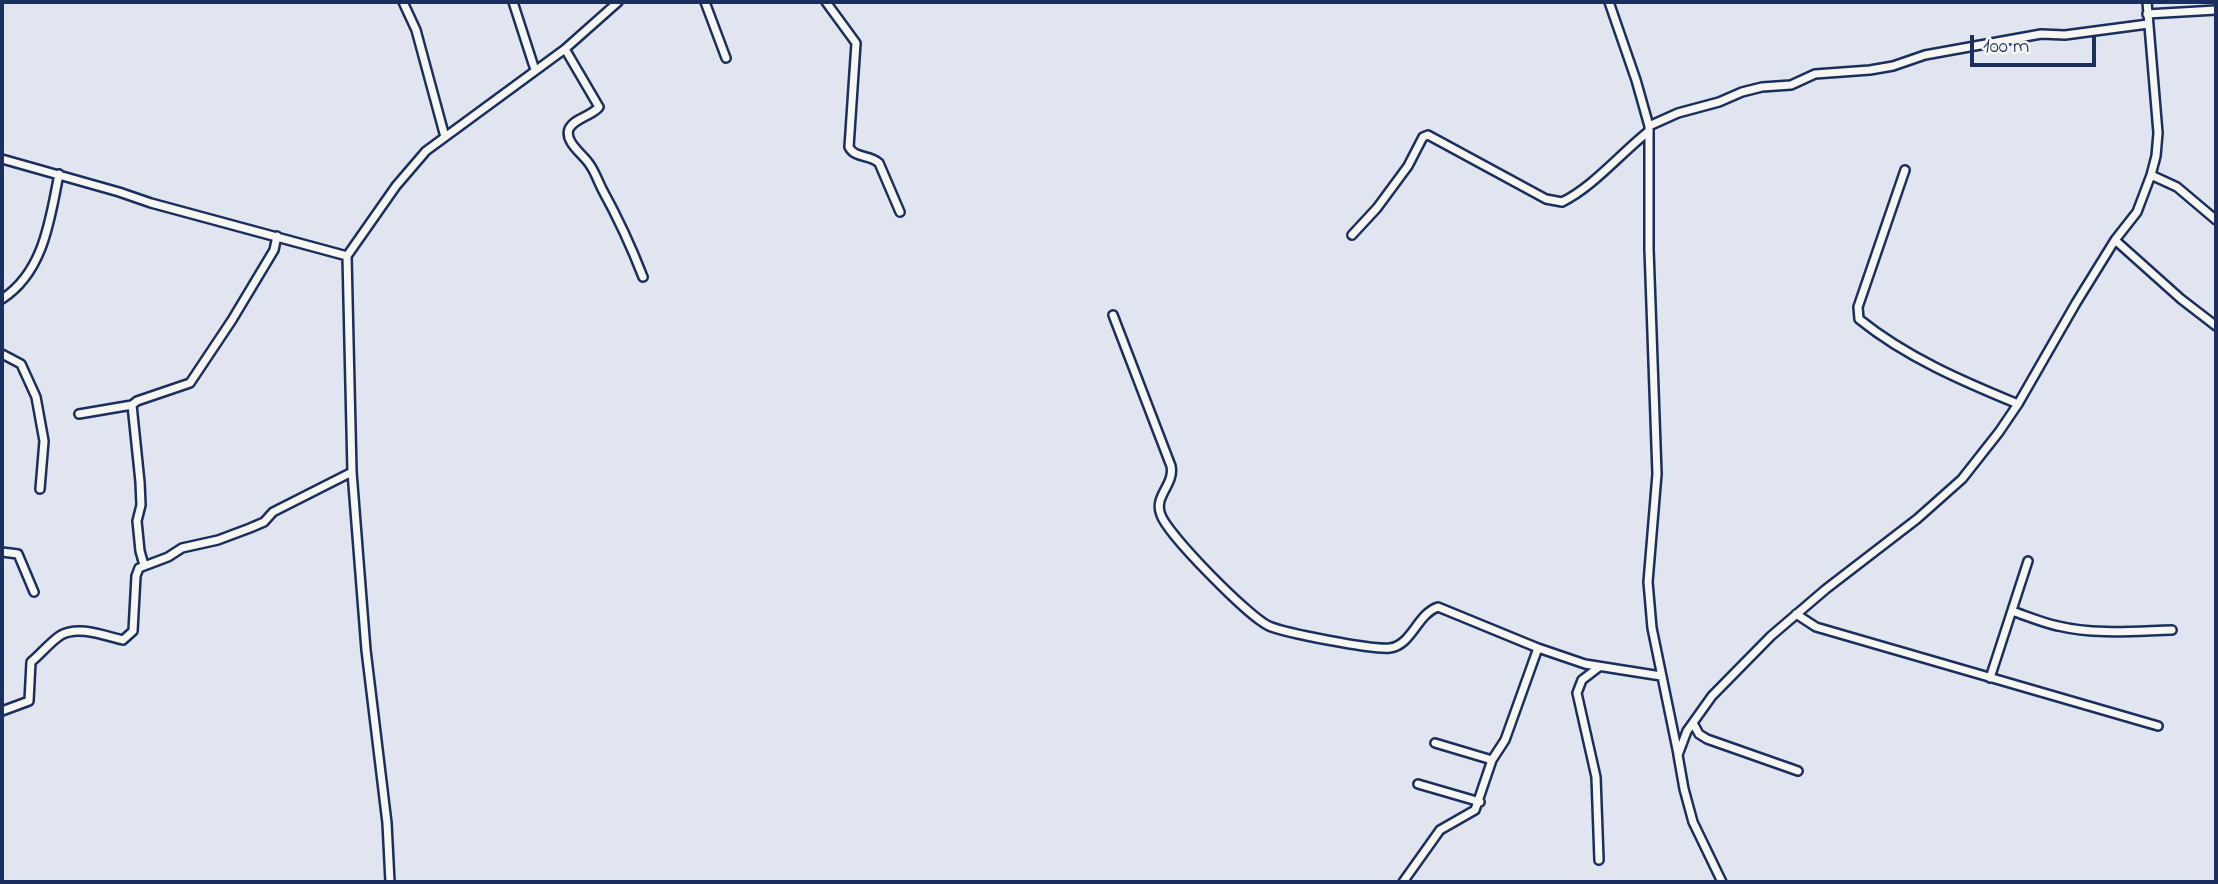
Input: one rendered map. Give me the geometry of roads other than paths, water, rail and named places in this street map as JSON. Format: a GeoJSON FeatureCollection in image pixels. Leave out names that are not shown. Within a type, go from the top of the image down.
{"type":"FeatureCollection","features":[{"type":"Feature","properties":{"kind":"street"},"geometry":{"type":"LineString","coordinates":[[403,2],[416,30],[445,136]]}},
{"type":"Feature","properties":{"kind":"street"},"geometry":{"type":"LineString","coordinates":[[513,2],[535,70]]}},
{"type":"Feature","properties":{"kind":"street"},"geometry":{"type":"LineString","coordinates":[[390,882],[387,823],[366,650],[352,472],[347,256],[396,186],[426,151],[565,49],[618,2]]}},
{"type":"Feature","properties":{"kind":"street"},"geometry":{"type":"LineString","coordinates":[[705,2],[726,58]]}},
{"type":"Feature","properties":{"kind":"street"},"geometry":{"type":"LineString","coordinates":[[825,2],[856,43],[849,148],[855,155],[869,156],[879,163],[900,212]]}},
{"type":"Feature","properties":{"kind":"street"},"geometry":{"type":"LineString","coordinates":[[1609,2],[1636,80],[1649,129],[1649,249],[1657,474],[1648,582],[1651,628],[1693,822],[1722,882]]}},
{"type":"Feature","properties":{"kind":"street"},"geometry":{"type":"LineString","coordinates":[[1678,755],[1687,731],[1712,696],[1745,660],[1796,614],[1891,541],[1962,479],[2018,404],[2115,240],[2137,212],[2151,175],[2158,133],[2147,2]]}},
{"type":"Feature","properties":{"kind":"street"},"geometry":{"type":"LineString","coordinates":[[2147,14],[2216,10]]}},
{"type":"Feature","properties":{"kind":"street"},"geometry":{"type":"LineString","coordinates":[[1352,235],[1377,208],[1408,166],[1423,137],[1428,135],[1546,199],[1562,202],[1580,191],[1649,129],[1678,113],[1719,102],[1742,92],[1769,86],[1791,85],[1815,74],[1870,70],[1925,55],[2040,34],[2065,35],[2148,24]]}},
{"type":"Feature","properties":{"kind":"street"},"geometry":{"type":"LineString","coordinates":[[565,49],[599,107],[572,125],[569,130],[571,142],[593,168],[615,209],[643,277]]}},
{"type":"Feature","properties":{"kind":"street"},"geometry":{"type":"LineString","coordinates":[[2,159],[59,174],[151,204],[347,256]]}},
{"type":"Feature","properties":{"kind":"street"},"geometry":{"type":"LineString","coordinates":[[1905,170],[1858,307],[1859,319],[1947,374],[2018,404]]}},
{"type":"Feature","properties":{"kind":"street"},"geometry":{"type":"LineString","coordinates":[[2,299],[25,281],[31,272],[40,251],[59,174]]}},
{"type":"Feature","properties":{"kind":"street"},"geometry":{"type":"LineString","coordinates":[[2151,175],[2177,187],[2216,220]]}},
{"type":"Feature","properties":{"kind":"street"},"geometry":{"type":"LineString","coordinates":[[79,414],[132,405],[190,383],[274,250],[277,236]]}},
{"type":"Feature","properties":{"kind":"street"},"geometry":{"type":"LineString","coordinates":[[2115,240],[2181,299],[2216,326]]}},
{"type":"Feature","properties":{"kind":"street"},"geometry":{"type":"LineString","coordinates":[[1113,314],[1171,466],[1170,482],[1160,501],[1161,518],[1192,557],[1270,626],[1351,643],[1391,648],[1405,640],[1424,617],[1438,607],[1538,648],[1600,667],[1661,676]]}},
{"type":"Feature","properties":{"kind":"street"},"geometry":{"type":"LineString","coordinates":[[2,354],[21,364],[36,397],[44,441],[40,489]]}},
{"type":"Feature","properties":{"kind":"street"},"geometry":{"type":"LineString","coordinates":[[132,405],[141,505],[137,521],[144,565]]}},
{"type":"Feature","properties":{"kind":"street"},"geometry":{"type":"LineString","coordinates":[[2,711],[29,701],[31,662],[61,635],[85,631],[123,640],[128,637],[133,631],[138,568],[168,557],[182,548],[218,540],[264,522],[273,512],[352,472]]}},
{"type":"Feature","properties":{"kind":"street"},"geometry":{"type":"LineString","coordinates":[[2,552],[18,554],[34,592]]}},
{"type":"Feature","properties":{"kind":"street"},"geometry":{"type":"LineString","coordinates":[[1990,678],[2028,561]]}},
{"type":"Feature","properties":{"kind":"street"},"geometry":{"type":"LineString","coordinates":[[2012,611],[2057,626],[2100,632],[2172,630]]}},
{"type":"Feature","properties":{"kind":"street"},"geometry":{"type":"LineString","coordinates":[[1796,614],[1816,627],[2158,726]]}},
{"type":"Feature","properties":{"kind":"street"},"geometry":{"type":"LineString","coordinates":[[1403,882],[1440,830],[1473,812],[1480,802],[1492,760],[1505,740],[1538,648]]}},
{"type":"Feature","properties":{"kind":"street"},"geometry":{"type":"LineString","coordinates":[[1599,860],[1597,777],[1577,693],[1582,680],[1600,667]]}},
{"type":"Feature","properties":{"kind":"street"},"geometry":{"type":"LineString","coordinates":[[1693,723],[1699,734],[1707,739],[1798,771]]}},
{"type":"Feature","properties":{"kind":"street"},"geometry":{"type":"LineString","coordinates":[[1435,743],[1492,760]]}},
{"type":"Feature","properties":{"kind":"street"},"geometry":{"type":"LineString","coordinates":[[1418,785],[1480,802]]}}]}
